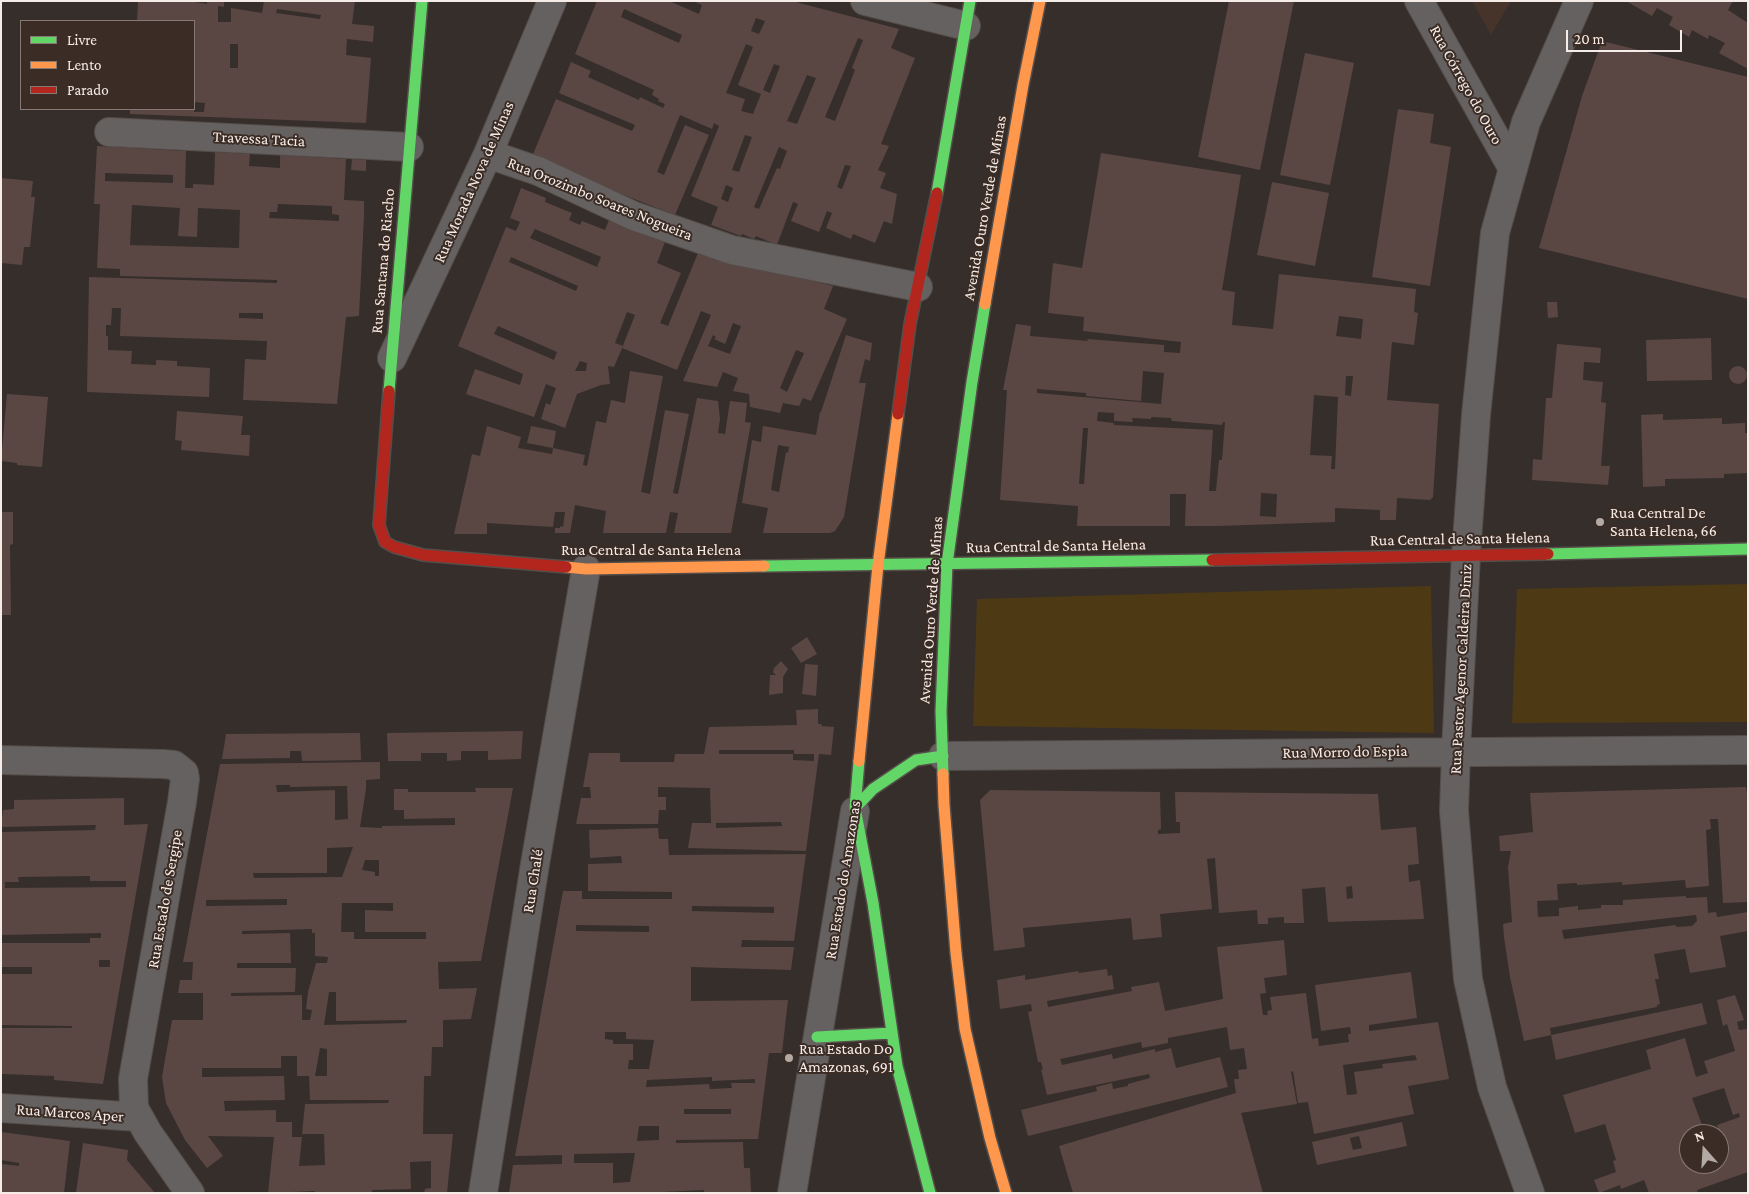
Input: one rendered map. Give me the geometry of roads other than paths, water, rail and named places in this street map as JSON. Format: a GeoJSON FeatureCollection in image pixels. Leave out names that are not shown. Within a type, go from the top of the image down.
{"type":"FeatureCollection","features":[{"type":"Feature","properties":{"kind":"street","name":"Rua Santana do Riacho"},"geometry":{"type":"LineString","coordinates":[[379,525],[391,360],[422,1]]}},
{"type":"Feature","properties":{"kind":"street","name":"Rua Morada Nova de Minas"},"geometry":{"type":"LineString","coordinates":[[391,360],[488,154],[552,1]]}},
{"type":"Feature","properties":{"kind":"street"},"geometry":{"type":"LineString","coordinates":[[865,1],[968,14],[930,230],[910,324],[878,565]]}},
{"type":"Feature","properties":{"kind":"street","name":"Avenida Ouro Verde de Minas"},"geometry":{"type":"LineString","coordinates":[[1006,1193],[990,1138],[965,1029],[956,953],[944,805],[941,711],[947,564],[972,382],[1022,85],[1040,1]]}},
{"type":"Feature","properties":{"kind":"street","name":"Rua Córrego do Ouro"},"geometry":{"type":"LineString","coordinates":[[1419,1],[1513,169]]}},
{"type":"Feature","properties":{"kind":"street","name":"Rua Pastor Agenor Caldeira Diniz"},"geometry":{"type":"LineString","coordinates":[[1530,1193],[1492,1087],[1468,979],[1454,810],[1456,751],[1466,555],[1476,415],[1495,233],[1526,122],[1579,1]]}},
{"type":"Feature","properties":{"kind":"street","name":"Travessa Tacia"},"geometry":{"type":"LineString","coordinates":[[110,132],[409,147]]}},
{"type":"Feature","properties":{"kind":"street","name":"Rua Orozimbo Soares Nogueira"},"geometry":{"type":"LineString","coordinates":[[488,154],[538,171],[634,216],[732,250],[918,287]]}},
{"type":"Feature","properties":{"kind":"street","name":"Rua Central de Santa Helena"},"geometry":{"type":"LineString","coordinates":[[379,525],[385,542],[394,547],[423,555],[586,569],[1748,549]]}},
{"type":"Feature","properties":{"kind":"street","name":"Rua Estado do Amazonas"},"geometry":{"type":"LineString","coordinates":[[792,1193],[855,808],[878,565]]}},
{"type":"Feature","properties":{"kind":"street","name":"Rua Chalé"},"geometry":{"type":"LineString","coordinates":[[483,1193],[534,874],[586,569]]}},
{"type":"Feature","properties":{"kind":"street","name":"Rua Morro do Espia"},"geometry":{"type":"LineString","coordinates":[[943,756],[1748,750]]}},
{"type":"Feature","properties":{"kind":"street"},"geometry":{"type":"LineString","coordinates":[[930,1193],[897,1066],[873,903],[855,808],[873,789],[916,760],[943,756]]}},
{"type":"Feature","properties":{"kind":"street","name":"Rua Estado de Sergipe"},"geometry":{"type":"LineString","coordinates":[[1,760],[163,764],[174,765],[184,773],[182,802],[133,1079],[134,1108],[148,1133],[190,1193]]}},
{"type":"Feature","properties":{"kind":"street"},"geometry":{"type":"LineString","coordinates":[[817,1037],[892,1032]]}},
{"type":"Feature","properties":{"kind":"street","name":"Rua Marcos Aper"},"geometry":{"type":"LineString","coordinates":[[1,1108],[139,1117]]}},
{"type":"Feature","properties":{"kind":"place","name":"Rua Central De Santa Helena, 66"},"geometry":{"type":"Point","coordinates":[1600,522]}},
{"type":"Feature","properties":{"kind":"place","name":"Rua Estado Do Amazonas, 691"},"geometry":{"type":"Point","coordinates":[789,1058]}}]}
